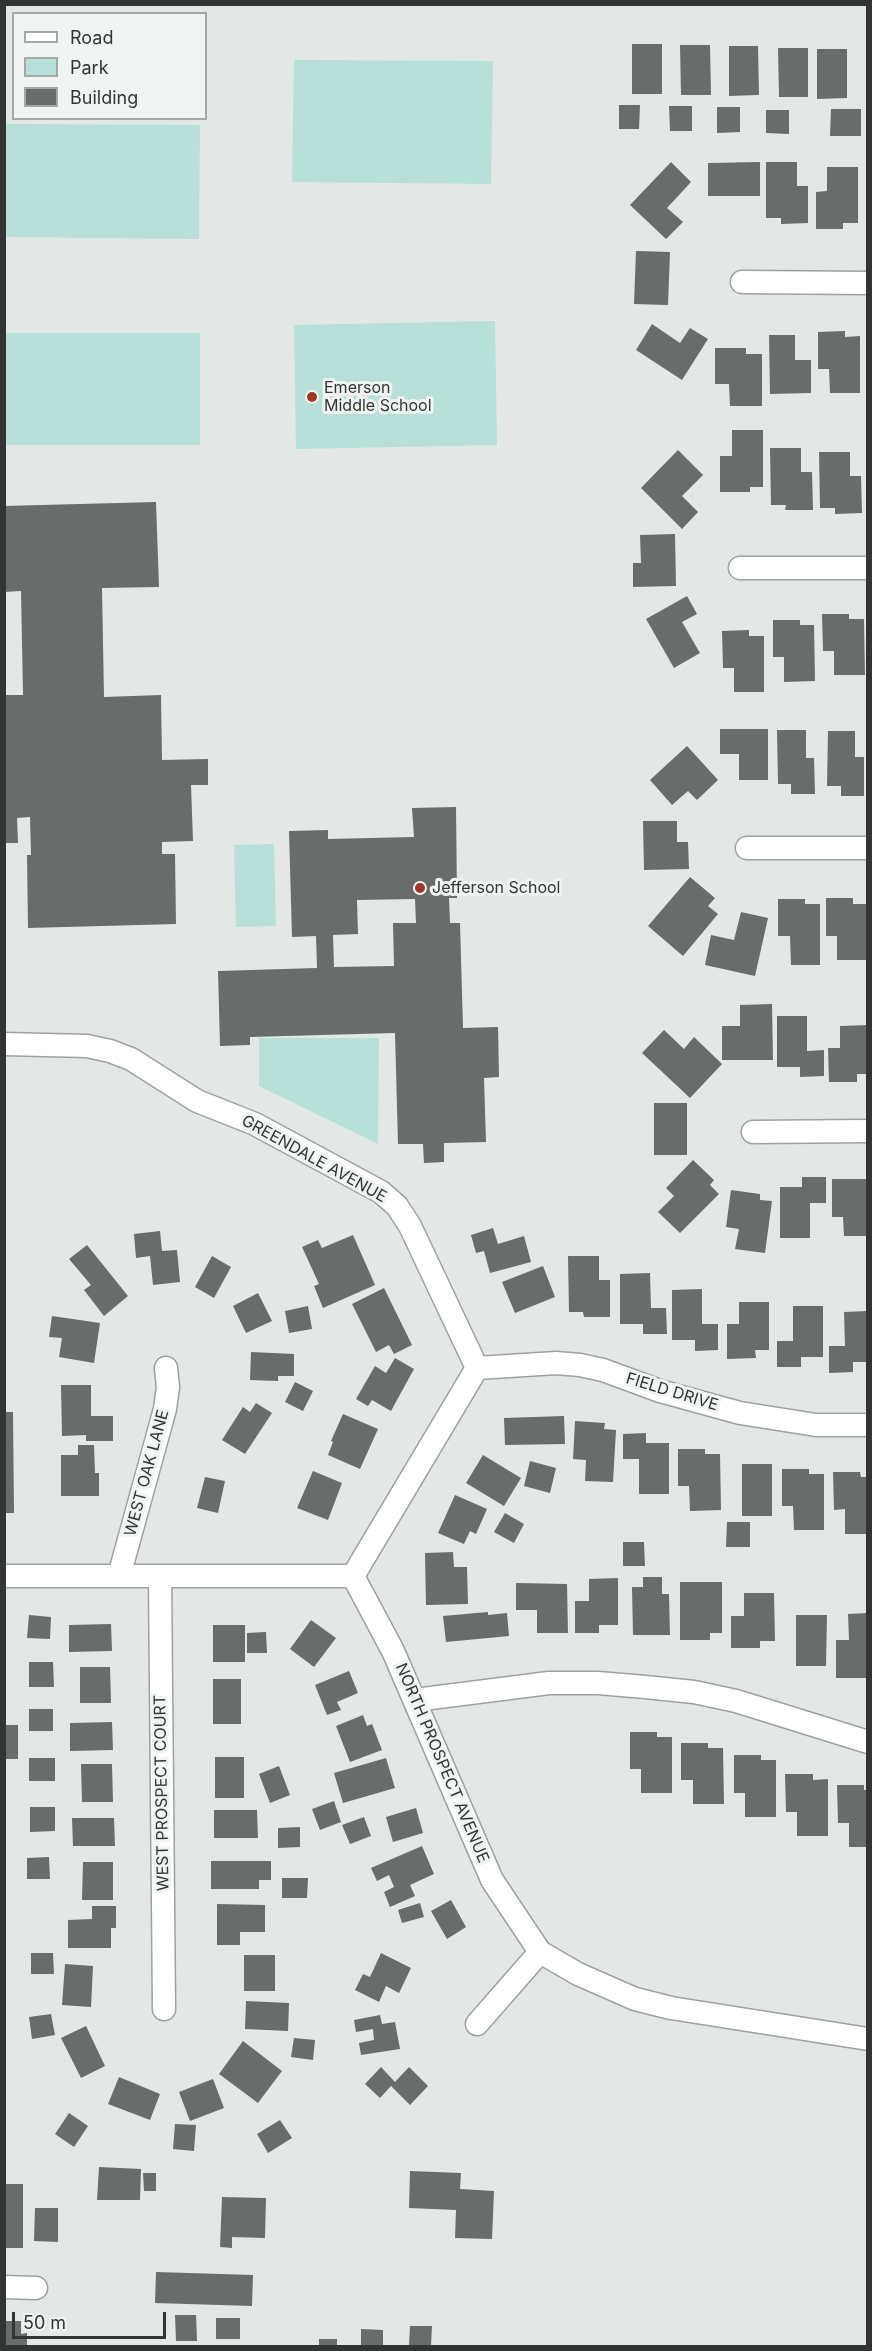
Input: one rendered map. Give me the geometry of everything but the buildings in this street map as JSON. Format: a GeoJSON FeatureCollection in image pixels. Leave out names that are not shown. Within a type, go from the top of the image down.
{"type":"FeatureCollection","features":[{"type":"Feature","properties":{"kind":"street"},"geometry":{"type":"LineString","coordinates":[[742,282],[867,283]]}},
{"type":"Feature","properties":{"kind":"street"},"geometry":{"type":"LineString","coordinates":[[740,568],[867,568]]}},
{"type":"Feature","properties":{"kind":"street"},"geometry":{"type":"LineString","coordinates":[[747,848],[867,848]]}},
{"type":"Feature","properties":{"kind":"street","name":"GREENDALE AVENUE"},"geometry":{"type":"LineString","coordinates":[[4,1044],[87,1046],[131,1059],[197,1101],[255,1124],[381,1192],[397,1206],[410,1226],[477,1368]]}},
{"type":"Feature","properties":{"kind":"street"},"geometry":{"type":"LineString","coordinates":[[753,1132],[867,1131]]}},
{"type":"Feature","properties":{"kind":"street","name":"FIELD DRIVE"},"geometry":{"type":"LineString","coordinates":[[477,1368],[580,1365],[603,1370],[660,1391],[740,1413],[816,1425],[867,1425]]}},
{"type":"Feature","properties":{"kind":"street","name":"WEST OAK LANE"},"geometry":{"type":"LineString","coordinates":[[119,1576],[165,1409],[168,1387],[165,1368]]}},
{"type":"Feature","properties":{"kind":"street"},"geometry":{"type":"LineString","coordinates":[[4,1576],[353,1576],[477,1368]]}},
{"type":"Feature","properties":{"kind":"street","name":"WEST PROSPECT COURT"},"geometry":{"type":"LineString","coordinates":[[160,1576],[164,2009]]}},
{"type":"Feature","properties":{"kind":"street","name":"NORTH PROSPECT AVENUE"},"geometry":{"type":"LineString","coordinates":[[353,1576],[416,1700],[492,1880],[540,1952],[578,1974],[644,2001],[671,2008],[867,2039]]}},
{"type":"Feature","properties":{"kind":"street"},"geometry":{"type":"LineString","coordinates":[[416,1700],[549,1683],[598,1683],[645,1687],[694,1692],[736,1701],[867,1742]]}},
{"type":"Feature","properties":{"kind":"street"},"geometry":{"type":"LineString","coordinates":[[477,2024],[540,1952]]}},
{"type":"Feature","properties":{"kind":"street"},"geometry":{"type":"LineString","coordinates":[[4,2287],[36,2288]]}},
{"type":"Feature","properties":{"kind":"green space"},"geometry":{"type":"Polygon","coordinates":[[[294,60],[493,61],[491,184],[292,182],[294,60]]]}},
{"type":"Feature","properties":{"kind":"green space"},"geometry":{"type":"Polygon","coordinates":[[[5,124],[200,125],[199,239],[5,237],[5,124]]]}},
{"type":"Feature","properties":{"kind":"green space"},"geometry":{"type":"Polygon","coordinates":[[[495,321],[497,445],[296,449],[294,325],[495,321]]]}},
{"type":"Feature","properties":{"kind":"green space"},"geometry":{"type":"Polygon","coordinates":[[[5,333],[200,333],[200,445],[5,445],[5,333]]]}},
{"type":"Feature","properties":{"kind":"green space"},"geometry":{"type":"Polygon","coordinates":[[[274,844],[276,926],[236,927],[234,845],[274,844]]]}},
{"type":"Feature","properties":{"kind":"green space"},"geometry":{"type":"Polygon","coordinates":[[[259,1038],[379,1038],[378,1144],[259,1086],[259,1038]]]}},
{"type":"Feature","properties":{"kind":"place","name":"Emerson Middle School"},"geometry":{"type":"Point","coordinates":[312,397]}},
{"type":"Feature","properties":{"kind":"place","name":"Jefferson School"},"geometry":{"type":"Point","coordinates":[420,888]}}]}
